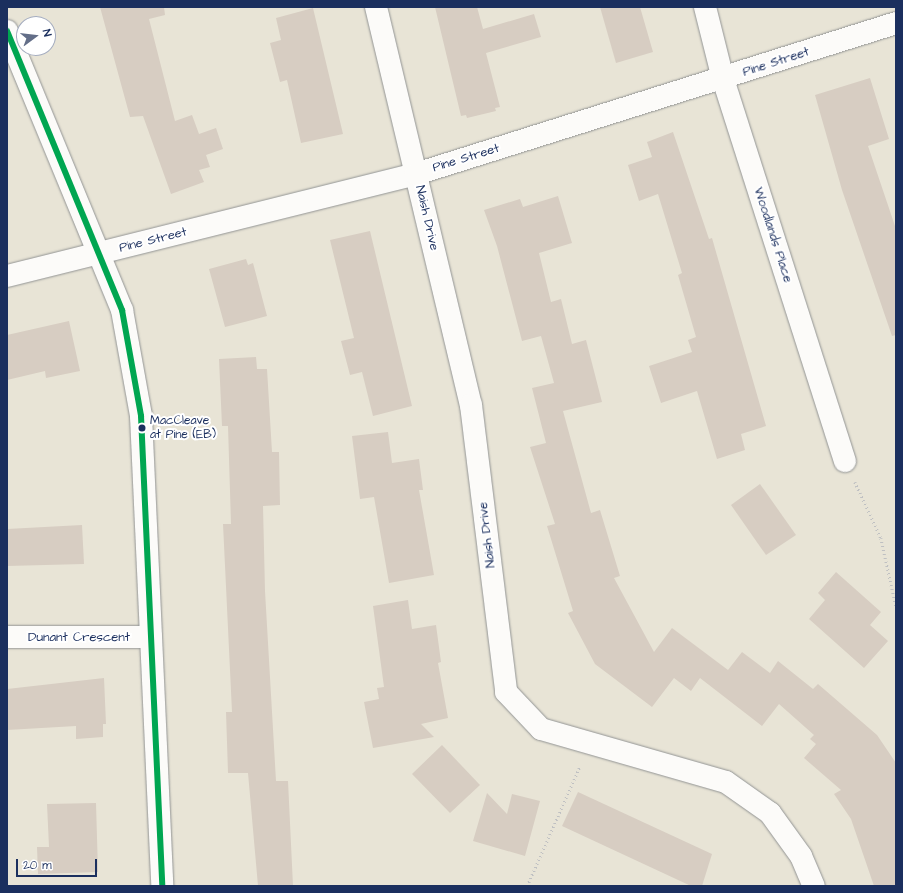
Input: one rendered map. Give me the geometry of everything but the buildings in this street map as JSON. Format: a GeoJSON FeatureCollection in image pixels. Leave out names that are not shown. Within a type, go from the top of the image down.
{"type":"FeatureCollection","features":[{"type":"Feature","properties":{"kind":"street","name":"Naish Drive"},"geometry":{"type":"LineString","coordinates":[[376,7],[471,405],[506,692],[541,729],[726,782],[770,813],[801,856],[814,886]]}},
{"type":"Feature","properties":{"kind":"street","name":"Woodlands Place"},"geometry":{"type":"LineString","coordinates":[[705,7],[723,79],[845,461]]}},
{"type":"Feature","properties":{"kind":"street","name":"Pine Street"},"geometry":{"type":"LineString","coordinates":[[7,276],[416,174],[723,79],[896,23]]}},
{"type":"Feature","properties":{"kind":"street"},"geometry":{"type":"LineString","coordinates":[[7,31],[122,310],[141,416],[162,886]]}},
{"type":"Feature","properties":{"kind":"street","name":"Dunant Crescent"},"geometry":{"type":"LineString","coordinates":[[7,636],[151,637]]}},
{"type":"Feature","properties":{"kind":"path"},"geometry":{"type":"LineString","coordinates":[[845,461],[881,538],[896,606]]}},
{"type":"Feature","properties":{"kind":"path"},"geometry":{"type":"LineString","coordinates":[[528,886],[590,744]]}},
{"type":"Feature","properties":{"kind":"transit line"},"geometry":{"type":"LineString","coordinates":[[7,31],[122,310],[141,416],[162,886]]}},
{"type":"Feature","properties":{"kind":"place","name":"MacCleave at Pine (EB)"},"geometry":{"type":"Point","coordinates":[142,428]}}]}
